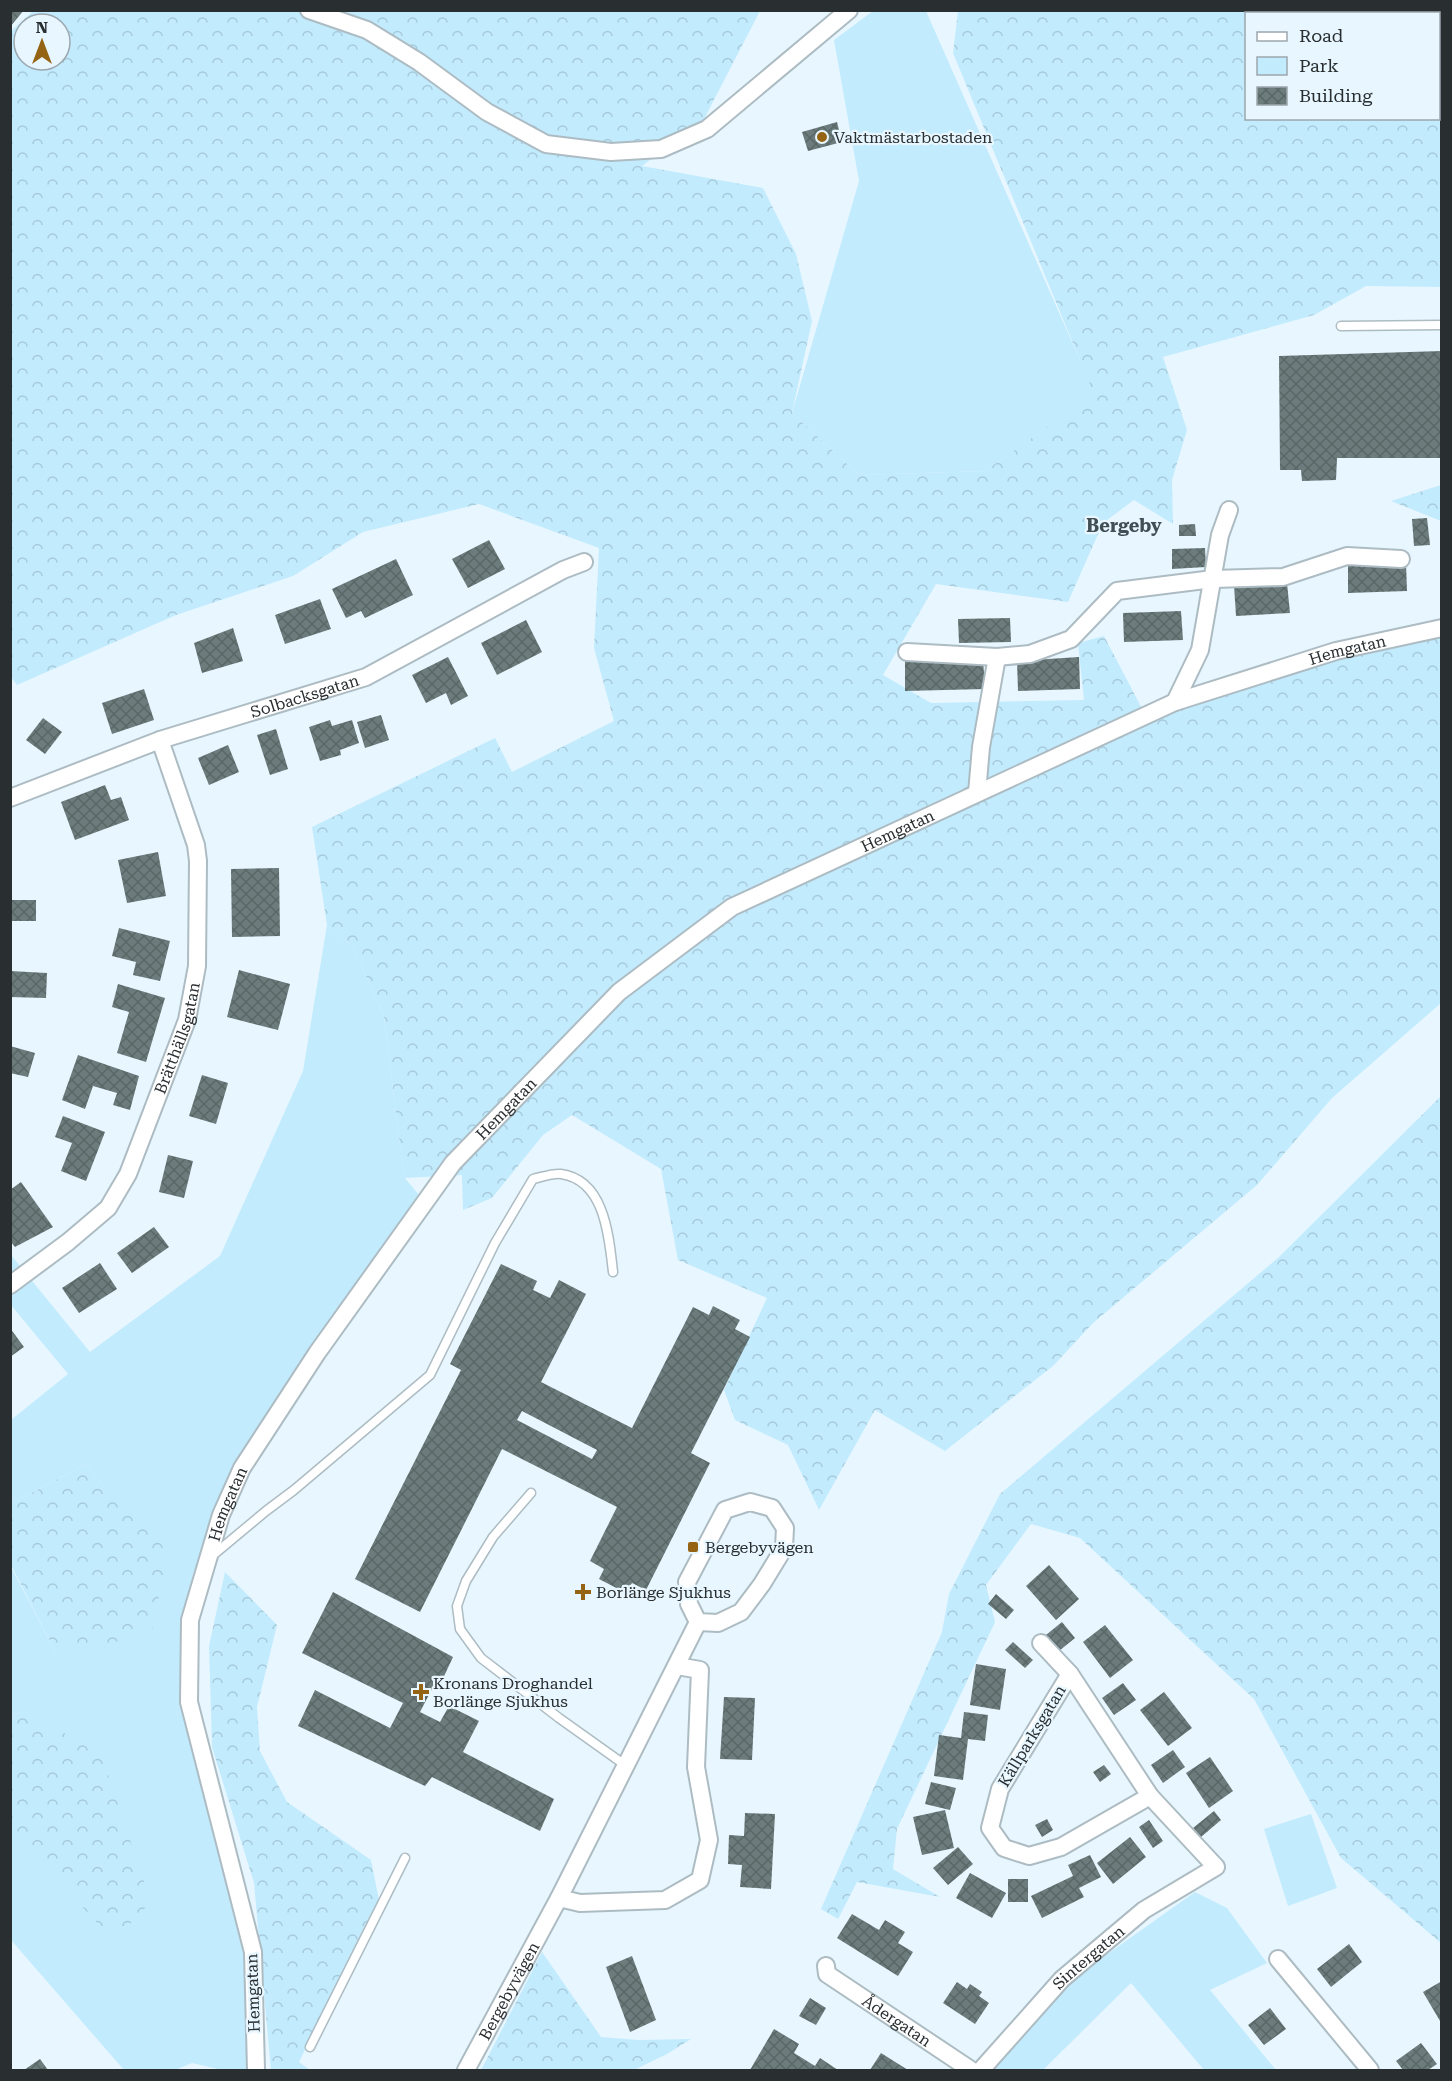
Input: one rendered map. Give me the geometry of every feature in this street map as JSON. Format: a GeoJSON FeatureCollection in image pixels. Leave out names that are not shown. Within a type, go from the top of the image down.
{"type":"FeatureCollection","features":[{"type":"Feature","properties":{"kind":"street"},"geometry":{"type":"LineString","coordinates":[[309,10],[367,30],[419,62],[487,112],[546,144],[611,152],[661,149],[707,129],[849,10]]}},
{"type":"Feature","properties":{"kind":"street"},"geometry":{"type":"LineString","coordinates":[[1175,702],[1200,650],[1220,535],[1229,510]]}},
{"type":"Feature","properties":{"kind":"street"},"geometry":{"type":"LineString","coordinates":[[907,652],[997,657],[1030,654],[1071,639],[1117,591],[1213,579],[1283,577],[1347,556],[1401,558]]}},
{"type":"Feature","properties":{"kind":"street","name":"Solbacksgatan"},"geometry":{"type":"LineString","coordinates":[[10,798],[160,740],[366,676],[562,570],[584,562]]}},
{"type":"Feature","properties":{"kind":"street","name":"Hemgatan"},"geometry":{"type":"LineString","coordinates":[[256,2070],[253,1952],[189,1702],[190,1620],[221,1515],[242,1468],[318,1353],[453,1163],[619,992],[732,907],[1175,702],[1336,651],[1442,628]]}},
{"type":"Feature","properties":{"kind":"street"},"geometry":{"type":"LineString","coordinates":[[977,793],[981,747],[997,657]]}},
{"type":"Feature","properties":{"kind":"street","name":"Brätthällsgatan"},"geometry":{"type":"LineString","coordinates":[[10,1285],[68,1242],[108,1208],[128,1174],[187,1020],[197,966],[198,861],[196,845],[160,740]]}},
{"type":"Feature","properties":{"kind":"street"},"geometry":{"type":"LineString","coordinates":[[750,1502],[772,1508],[784,1528],[784,1548],[762,1584],[741,1612],[718,1623],[698,1622],[688,1604],[687,1582],[725,1510],[750,1502]]}},
{"type":"Feature","properties":{"kind":"street","name":"Bergebyvägen"},"geometry":{"type":"LineString","coordinates":[[466,2070],[559,1898],[698,1622]]}},
{"type":"Feature","properties":{"kind":"street","name":"Källparksgatan"},"geometry":{"type":"LineString","coordinates":[[1041,1643],[1070,1674],[1150,1796],[1215,1867]]}},
{"type":"Feature","properties":{"kind":"street"},"geometry":{"type":"LineString","coordinates":[[559,1898],[580,1903],[665,1900],[700,1880],[709,1840],[696,1767],[700,1670],[677,1666]]}},
{"type":"Feature","properties":{"kind":"street","name":"Källparksgatan"},"geometry":{"type":"LineString","coordinates":[[1070,1674],[1000,1789],[990,1828],[1004,1848],[1029,1856],[1060,1847],[1150,1796]]}},
{"type":"Feature","properties":{"kind":"street","name":"Sintergatan"},"geometry":{"type":"LineString","coordinates":[[981,2070],[1062,1979],[1144,1910],[1215,1867]]}},
{"type":"Feature","properties":{"kind":"street"},"geometry":{"type":"LineString","coordinates":[[1278,1959],[1370,2070]]}},
{"type":"Feature","properties":{"kind":"street","name":"Ådergatan"},"geometry":{"type":"LineString","coordinates":[[826,1966],[827,1974],[971,2070]]}},
{"type":"Feature","properties":{"kind":"lane"},"geometry":{"type":"LineString","coordinates":[[1341,326],[1442,325]]}},
{"type":"Feature","properties":{"kind":"lane"},"geometry":{"type":"LineString","coordinates":[[207,1560],[430,1375],[495,1243],[533,1179],[559,1173],[581,1180],[588,1188],[594,1196],[609,1235],[613,1272]]}},
{"type":"Feature","properties":{"kind":"lane"},"geometry":{"type":"LineString","coordinates":[[531,1493],[493,1537],[466,1581],[456,1606],[460,1629],[481,1658],[625,1765]]}},
{"type":"Feature","properties":{"kind":"lane"},"geometry":{"type":"LineString","coordinates":[[310,2047],[405,1858]]}},
{"type":"Feature","properties":{"kind":"green space"},"geometry":{"type":"Polygon","coordinates":[[[33,11],[760,11],[704,119],[642,166],[763,188],[796,254],[812,321],[792,413],[859,475],[985,471],[1094,394],[953,53],[958,11],[1441,11],[1441,287],[1366,286],[1314,315],[1163,357],[1187,430],[1172,480],[1173,524],[1134,500],[1103,523],[1068,602],[936,584],[883,675],[931,703],[1084,700],[1078,643],[1104,636],[1148,720],[1338,657],[1441,636],[1441,1003],[1332,1098],[1257,1185],[1093,1323],[1053,1366],[945,1451],[875,1410],[819,1510],[788,1445],[735,1420],[724,1390],[767,1298],[678,1260],[661,1169],[572,1115],[543,1135],[492,1198],[463,1210],[462,1175],[404,1178],[384,1016],[353,947],[327,925],[312,827],[495,738],[512,772],[614,721],[594,648],[599,548],[479,504],[363,532],[293,576],[176,615],[17,685],[11,677],[10,32],[12,30],[12,72],[72,72],[72,12],[33,11]]]}},
{"type":"Feature","properties":{"kind":"green space"},"geometry":{"type":"Polygon","coordinates":[[[873,11],[926,11],[1095,394],[985,471],[859,475],[792,413],[859,181],[834,40],[873,11]]]}},
{"type":"Feature","properties":{"kind":"green space"},"geometry":{"type":"Polygon","coordinates":[[[1441,485],[1441,521],[1391,501],[1441,485]]]}},
{"type":"Feature","properties":{"kind":"green space"},"geometry":{"type":"Polygon","coordinates":[[[327,925],[353,947],[384,1016],[404,1177],[419,1195],[235,1466],[193,1574],[184,1621],[183,1705],[245,1950],[249,2070],[222,2070],[192,2063],[175,2070],[124,2070],[11,1940],[11,1831],[13,1832],[24,1710],[11,1718],[10,1565],[56,1653],[107,1491],[86,1464],[11,1504],[11,1420],[68,1374],[11,1305],[11,1255],[90,1352],[220,1256],[303,1071],[327,925]]]}},
{"type":"Feature","properties":{"kind":"green space"},"geometry":{"type":"Polygon","coordinates":[[[1441,1096],[1441,1943],[1341,1858],[1254,1699],[1080,1538],[1031,1524],[986,1585],[995,1622],[897,1829],[893,1869],[940,1897],[857,1882],[838,1919],[821,1909],[942,1632],[949,1594],[1000,1494],[1279,1257],[1441,1096]]]}},
{"type":"Feature","properties":{"kind":"green space"},"geometry":{"type":"Polygon","coordinates":[[[86,1464],[107,1491],[168,1551],[151,1635],[56,1653],[11,1565],[11,1504],[86,1464]]]}},
{"type":"Feature","properties":{"kind":"green space"},"geometry":{"type":"Polygon","coordinates":[[[225,1572],[277,1625],[257,1707],[260,1751],[287,1802],[371,1860],[379,1900],[299,2062],[310,2070],[271,2070],[254,1883],[212,1747],[209,1646],[225,1572]]]}},
{"type":"Feature","properties":{"kind":"green space"},"geometry":{"type":"Polygon","coordinates":[[[24,1710],[101,1754],[151,1902],[126,1928],[102,1928],[11,1831],[11,1718],[24,1710]]]}},
{"type":"Feature","properties":{"kind":"green space"},"geometry":{"type":"Polygon","coordinates":[[[1311,1814],[1337,1888],[1288,1906],[1264,1829],[1311,1814]]]}},
{"type":"Feature","properties":{"kind":"green space"},"geometry":{"type":"Polygon","coordinates":[[[1195,1892],[1227,1908],[1267,1963],[1210,1990],[1276,2070],[1204,2070],[1131,1983],[1043,2070],[991,2070],[1068,1982],[1195,1892]]]}},
{"type":"Feature","properties":{"kind":"green space"},"geometry":{"type":"Polygon","coordinates":[[[542,1952],[601,2037],[638,2040],[691,2039],[634,2070],[481,2070],[542,1952]]]}},
{"type":"Feature","properties":{"kind":"building"},"geometry":{"type":"Polygon","coordinates":[[[10,10],[24,10],[12,12],[10,27],[10,10]]]}},
{"type":"Feature","properties":{"kind":"building","name":"Vaktmästarbostaden"},"geometry":{"type":"Polygon","coordinates":[[[837,122],[842,142],[808,151],[802,132],[837,122]]]}},
{"type":"Feature","properties":{"kind":"building"},"geometry":{"type":"Polygon","coordinates":[[[1442,351],[1442,458],[1337,458],[1336,480],[1302,481],[1301,470],[1280,470],[1279,356],[1442,351]]]}},
{"type":"Feature","properties":{"kind":"building"},"geometry":{"type":"Polygon","coordinates":[[[1427,518],[1430,545],[1414,546],[1412,519],[1427,518]]]}},
{"type":"Feature","properties":{"kind":"building"},"geometry":{"type":"Polygon","coordinates":[[[1195,524],[1196,536],[1179,536],[1179,525],[1195,524]]]}},
{"type":"Feature","properties":{"kind":"building"},"geometry":{"type":"Polygon","coordinates":[[[489,540],[505,569],[468,588],[452,559],[489,540]]]}},
{"type":"Feature","properties":{"kind":"building"},"geometry":{"type":"Polygon","coordinates":[[[1205,548],[1206,567],[1172,569],[1172,549],[1205,548]]]}},
{"type":"Feature","properties":{"kind":"building"},"geometry":{"type":"Polygon","coordinates":[[[396,559],[413,595],[365,618],[361,611],[346,618],[332,589],[396,559]]]}},
{"type":"Feature","properties":{"kind":"building"},"geometry":{"type":"Polygon","coordinates":[[[1406,563],[1407,591],[1348,593],[1348,564],[1406,563]]]}},
{"type":"Feature","properties":{"kind":"building"},"geometry":{"type":"Polygon","coordinates":[[[1287,583],[1290,613],[1236,616],[1234,585],[1287,583]]]}},
{"type":"Feature","properties":{"kind":"building"},"geometry":{"type":"Polygon","coordinates":[[[320,599],[331,629],[285,644],[275,615],[320,599]]]}},
{"type":"Feature","properties":{"kind":"building"},"geometry":{"type":"Polygon","coordinates":[[[1181,611],[1183,640],[1124,642],[1123,613],[1181,611]]]}},
{"type":"Feature","properties":{"kind":"building"},"geometry":{"type":"Polygon","coordinates":[[[1010,618],[1011,642],[959,643],[958,619],[1010,618]]]}},
{"type":"Feature","properties":{"kind":"building"},"geometry":{"type":"Polygon","coordinates":[[[526,620],[542,652],[497,675],[481,643],[526,620]]]}},
{"type":"Feature","properties":{"kind":"building"},"geometry":{"type":"Polygon","coordinates":[[[233,628],[243,661],[202,673],[194,643],[233,628]]]}},
{"type":"Feature","properties":{"kind":"building"},"geometry":{"type":"Polygon","coordinates":[[[448,657],[468,696],[451,705],[446,693],[426,703],[412,675],[448,657]]]}},
{"type":"Feature","properties":{"kind":"building"},"geometry":{"type":"Polygon","coordinates":[[[1079,657],[1080,689],[1018,691],[1017,661],[1079,657]]]}},
{"type":"Feature","properties":{"kind":"building"},"geometry":{"type":"Polygon","coordinates":[[[983,658],[985,689],[905,691],[905,661],[983,658]]]}},
{"type":"Feature","properties":{"kind":"building"},"geometry":{"type":"Polygon","coordinates":[[[144,689],[154,720],[112,734],[102,703],[144,689]]]}},
{"type":"Feature","properties":{"kind":"building"},"geometry":{"type":"Polygon","coordinates":[[[381,715],[389,740],[365,748],[357,722],[381,715]]]}},
{"type":"Feature","properties":{"kind":"building"},"geometry":{"type":"Polygon","coordinates":[[[43,718],[62,732],[45,754],[26,740],[43,718]]]}},
{"type":"Feature","properties":{"kind":"building"},"geometry":{"type":"Polygon","coordinates":[[[330,720],[332,726],[352,720],[359,743],[340,750],[341,755],[320,761],[309,727],[330,720]]]}},
{"type":"Feature","properties":{"kind":"building"},"geometry":{"type":"Polygon","coordinates":[[[276,729],[288,769],[270,775],[257,735],[276,729]]]}},
{"type":"Feature","properties":{"kind":"building"},"geometry":{"type":"Polygon","coordinates":[[[228,745],[239,772],[209,785],[198,758],[228,745]]]}},
{"type":"Feature","properties":{"kind":"building"},"geometry":{"type":"Polygon","coordinates":[[[105,785],[111,800],[121,797],[129,820],[75,840],[61,802],[105,785]]]}},
{"type":"Feature","properties":{"kind":"building"},"geometry":{"type":"Polygon","coordinates":[[[158,852],[166,896],[127,903],[118,860],[158,852]]]}},
{"type":"Feature","properties":{"kind":"building"},"geometry":{"type":"Polygon","coordinates":[[[279,868],[280,936],[232,937],[231,869],[279,868]]]}},
{"type":"Feature","properties":{"kind":"building"},"geometry":{"type":"Polygon","coordinates":[[[10,900],[36,900],[36,921],[10,921],[10,900]]]}},
{"type":"Feature","properties":{"kind":"building"},"geometry":{"type":"Polygon","coordinates":[[[119,928],[170,941],[160,981],[133,975],[136,962],[112,956],[119,928]]]}},
{"type":"Feature","properties":{"kind":"building"},"geometry":{"type":"Polygon","coordinates":[[[239,970],[290,984],[278,1030],[227,1017],[239,970]]]}},
{"type":"Feature","properties":{"kind":"building"},"geometry":{"type":"Polygon","coordinates":[[[10,971],[47,973],[46,998],[10,997],[10,971]]]}},
{"type":"Feature","properties":{"kind":"building"},"geometry":{"type":"Polygon","coordinates":[[[118,984],[165,998],[146,1062],[117,1053],[129,1012],[112,1007],[118,984]]]}},
{"type":"Feature","properties":{"kind":"building"},"geometry":{"type":"Polygon","coordinates":[[[10,1046],[35,1053],[28,1077],[10,1073],[10,1046]]]}},
{"type":"Feature","properties":{"kind":"building"},"geometry":{"type":"Polygon","coordinates":[[[78,1055],[139,1076],[130,1110],[113,1105],[117,1093],[93,1086],[85,1109],[62,1100],[78,1055]]]}},
{"type":"Feature","properties":{"kind":"building"},"geometry":{"type":"Polygon","coordinates":[[[202,1075],[228,1083],[216,1124],[189,1116],[202,1075]]]}},
{"type":"Feature","properties":{"kind":"building"},"geometry":{"type":"Polygon","coordinates":[[[63,1116],[105,1132],[86,1181],[61,1171],[72,1143],[55,1137],[63,1116]]]}},
{"type":"Feature","properties":{"kind":"building"},"geometry":{"type":"Polygon","coordinates":[[[168,1155],[193,1161],[184,1198],[159,1192],[168,1155]]]}},
{"type":"Feature","properties":{"kind":"building"},"geometry":{"type":"Polygon","coordinates":[[[21,1182],[53,1227],[15,1247],[10,1241],[10,1190],[21,1182]]]}},
{"type":"Feature","properties":{"kind":"building"},"geometry":{"type":"Polygon","coordinates":[[[154,1227],[169,1247],[132,1273],[117,1253],[154,1227]]]}},
{"type":"Feature","properties":{"kind":"building"},"geometry":{"type":"Polygon","coordinates":[[[100,1263],[117,1289],[79,1313],[62,1288],[100,1263]]]}},
{"type":"Feature","properties":{"kind":"building"},"geometry":{"type":"Polygon","coordinates":[[[501,1264],[537,1281],[533,1290],[550,1298],[559,1280],[586,1294],[541,1382],[632,1428],[693,1307],[709,1315],[713,1306],[740,1320],[735,1329],[750,1337],[691,1453],[710,1463],[646,1590],[632,1583],[626,1593],[599,1579],[604,1569],[590,1561],[617,1507],[502,1449],[420,1612],[355,1579],[461,1370],[450,1364],[501,1264]],[[522,1411],[517,1420],[592,1459],[597,1450],[522,1411]]]}},
{"type":"Feature","properties":{"kind":"building"},"geometry":{"type":"Polygon","coordinates":[[[10,1328],[24,1347],[10,1357],[10,1328]]]}},
{"type":"Feature","properties":{"kind":"building"},"geometry":{"type":"Polygon","coordinates":[[[1049,1565],[1079,1599],[1056,1620],[1026,1586],[1049,1565]]]}},
{"type":"Feature","properties":{"kind":"building"},"geometry":{"type":"Polygon","coordinates":[[[333,1592],[453,1657],[439,1687],[434,1685],[420,1712],[440,1722],[449,1706],[479,1721],[463,1752],[554,1799],[540,1831],[432,1777],[425,1786],[298,1726],[315,1690],[390,1728],[403,1703],[302,1653],[333,1592]]]}},
{"type":"Feature","properties":{"kind":"building"},"geometry":{"type":"Polygon","coordinates":[[[996,1594],[1014,1610],[1006,1619],[988,1604],[996,1594]]]}},
{"type":"Feature","properties":{"kind":"building"},"geometry":{"type":"Polygon","coordinates":[[[1062,1622],[1075,1638],[1054,1655],[1041,1639],[1062,1622]]]}},
{"type":"Feature","properties":{"kind":"building"},"geometry":{"type":"Polygon","coordinates":[[[1105,1625],[1133,1660],[1110,1678],[1083,1642],[1105,1625]]]}},
{"type":"Feature","properties":{"kind":"building"},"geometry":{"type":"Polygon","coordinates":[[[1013,1642],[1033,1660],[1025,1668],[1005,1650],[1013,1642]]]}},
{"type":"Feature","properties":{"kind":"building"},"geometry":{"type":"Polygon","coordinates":[[[976,1664],[1006,1669],[1000,1710],[970,1705],[976,1664]]]}},
{"type":"Feature","properties":{"kind":"building"},"geometry":{"type":"Polygon","coordinates":[[[1123,1683],[1136,1700],[1114,1715],[1102,1698],[1123,1683]]]}},
{"type":"Feature","properties":{"kind":"building"},"geometry":{"type":"Polygon","coordinates":[[[1164,1692],[1192,1728],[1168,1746],[1140,1710],[1164,1692]]]}},
{"type":"Feature","properties":{"kind":"building"},"geometry":{"type":"Polygon","coordinates":[[[724,1697],[755,1698],[752,1760],[720,1759],[724,1697]]]}},
{"type":"Feature","properties":{"kind":"building"},"geometry":{"type":"Polygon","coordinates":[[[964,1712],[988,1715],[985,1741],[968,1739],[963,1780],[934,1776],[939,1735],[961,1738],[964,1712]]]}},
{"type":"Feature","properties":{"kind":"building"},"geometry":{"type":"Polygon","coordinates":[[[1173,1750],[1185,1767],[1163,1783],[1151,1765],[1173,1750]]]}},
{"type":"Feature","properties":{"kind":"building"},"geometry":{"type":"Polygon","coordinates":[[[1210,1757],[1233,1791],[1209,1808],[1186,1773],[1210,1757]]]}},
{"type":"Feature","properties":{"kind":"building"},"geometry":{"type":"Polygon","coordinates":[[[1104,1765],[1111,1774],[1100,1782],[1093,1772],[1104,1765]]]}},
{"type":"Feature","properties":{"kind":"building"},"geometry":{"type":"Polygon","coordinates":[[[931,1782],[956,1788],[950,1810],[925,1804],[931,1782]]]}},
{"type":"Feature","properties":{"kind":"building"},"geometry":{"type":"Polygon","coordinates":[[[945,1810],[954,1848],[922,1855],[913,1817],[945,1810]]]}},
{"type":"Feature","properties":{"kind":"building"},"geometry":{"type":"Polygon","coordinates":[[[1214,1811],[1221,1820],[1201,1837],[1193,1828],[1214,1811]]]}},
{"type":"Feature","properties":{"kind":"building"},"geometry":{"type":"Polygon","coordinates":[[[745,1813],[775,1814],[771,1889],[740,1887],[742,1865],[728,1864],[729,1835],[744,1836],[745,1813]]]}},
{"type":"Feature","properties":{"kind":"building"},"geometry":{"type":"Polygon","coordinates":[[[1047,1819],[1053,1830],[1042,1837],[1035,1825],[1047,1819]]]}},
{"type":"Feature","properties":{"kind":"building"},"geometry":{"type":"Polygon","coordinates":[[[1149,1820],[1163,1841],[1153,1848],[1139,1827],[1149,1820]]]}},
{"type":"Feature","properties":{"kind":"building"},"geometry":{"type":"Polygon","coordinates":[[[1130,1837],[1146,1857],[1113,1884],[1097,1863],[1130,1837]]]}},
{"type":"Feature","properties":{"kind":"building"},"geometry":{"type":"Polygon","coordinates":[[[958,1847],[973,1864],[948,1885],[933,1868],[958,1847]]]}},
{"type":"Feature","properties":{"kind":"building"},"geometry":{"type":"Polygon","coordinates":[[[1090,1855],[1101,1877],[1079,1888],[1084,1897],[1042,1918],[1031,1896],[1073,1876],[1068,1865],[1090,1855]]]}},
{"type":"Feature","properties":{"kind":"building"},"geometry":{"type":"Polygon","coordinates":[[[970,1873],[1006,1893],[992,1918],[956,1898],[970,1873]]]}},
{"type":"Feature","properties":{"kind":"building"},"geometry":{"type":"Polygon","coordinates":[[[1008,1879],[1028,1879],[1028,1902],[1008,1902],[1008,1879]]]}},
{"type":"Feature","properties":{"kind":"building"},"geometry":{"type":"Polygon","coordinates":[[[852,1914],[879,1930],[885,1920],[905,1932],[898,1943],[913,1952],[898,1976],[837,1938],[852,1914]]]}},
{"type":"Feature","properties":{"kind":"building"},"geometry":{"type":"Polygon","coordinates":[[[1349,1944],[1362,1962],[1331,1987],[1317,1969],[1349,1944]]]}},
{"type":"Feature","properties":{"kind":"building"},"geometry":{"type":"Polygon","coordinates":[[[632,1956],[656,2020],[630,2032],[606,1967],[632,1956]]]}},
{"type":"Feature","properties":{"kind":"building"},"geometry":{"type":"Polygon","coordinates":[[[1442,1981],[1442,2020],[1440,2021],[1423,1992],[1442,1981]]]}},
{"type":"Feature","properties":{"kind":"building"},"geometry":{"type":"Polygon","coordinates":[[[957,1982],[967,1989],[970,1984],[982,1992],[979,1996],[989,2003],[975,2024],[943,2003],[957,1982]]]}},
{"type":"Feature","properties":{"kind":"building"},"geometry":{"type":"Polygon","coordinates":[[[810,1998],[826,2008],[816,2025],[799,2016],[810,1998]]]}},
{"type":"Feature","properties":{"kind":"building"},"geometry":{"type":"Polygon","coordinates":[[[1270,2008],[1286,2029],[1264,2045],[1248,2025],[1270,2008]]]}},
{"type":"Feature","properties":{"kind":"building"},"geometry":{"type":"Polygon","coordinates":[[[774,2029],[799,2044],[794,2053],[815,2066],[820,2058],[838,2070],[750,2070],[774,2029]]]}},
{"type":"Feature","properties":{"kind":"building"},"geometry":{"type":"Polygon","coordinates":[[[1421,2043],[1437,2064],[1428,2070],[1403,2070],[1396,2061],[1421,2043]]]}},
{"type":"Feature","properties":{"kind":"building"},"geometry":{"type":"Polygon","coordinates":[[[881,2053],[908,2070],[870,2070],[881,2053]]]}},
{"type":"Feature","properties":{"kind":"building"},"geometry":{"type":"Polygon","coordinates":[[[40,2059],[48,2070],[24,2070],[40,2059]]]}},
{"type":"Feature","properties":{"kind":"place","name":"Vaktmästarbostaden"},"geometry":{"type":"Point","coordinates":[822,137]}},
{"type":"Feature","properties":{"kind":"place","name":"Bergebyvägen"},"geometry":{"type":"Point","coordinates":[693,1547]}},
{"type":"Feature","properties":{"kind":"place","name":"Borlänge Sjukhus"},"geometry":{"type":"Point","coordinates":[583,1592]}},
{"type":"Feature","properties":{"kind":"place","name":"Kronans Droghandel Borlänge Sjukhus"},"geometry":{"type":"Point","coordinates":[421,1692]}},
{"type":"Feature","properties":{"kind":"district","name":"Bergeby"},"geometry":{"type":"Point","coordinates":[1124,525]}}]}
